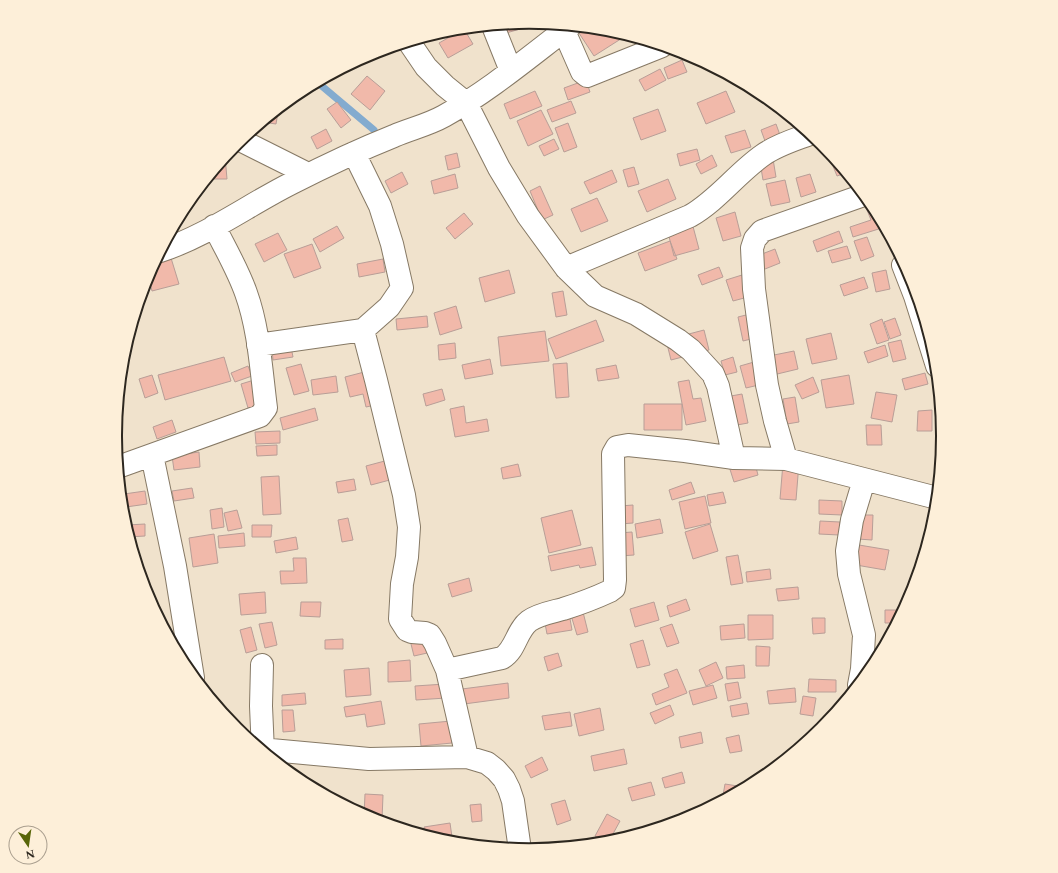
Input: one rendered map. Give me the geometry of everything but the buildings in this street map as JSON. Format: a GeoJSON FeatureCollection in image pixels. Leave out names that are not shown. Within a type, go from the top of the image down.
{"type":"FeatureCollection","features":[{"type":"Feature","properties":{"kind":"street"},"geometry":{"type":"LineString","coordinates":[[495,31],[511,71]]}},
{"type":"Feature","properties":{"kind":"street"},"geometry":{"type":"LineString","coordinates":[[168,249],[180,245],[308,174],[443,116],[466,103],[564,31]]}},
{"type":"Feature","properties":{"kind":"street"},"geometry":{"type":"LineString","coordinates":[[568,31],[582,72],[587,76],[654,49]]}},
{"type":"Feature","properties":{"kind":"street"},"geometry":{"type":"LineString","coordinates":[[412,47],[426,67],[445,86],[466,103],[499,168],[528,216],[566,268],[595,296],[636,314],[678,340],[691,350],[713,374],[718,386],[734,458]]}},
{"type":"Feature","properties":{"kind":"street"},"geometry":{"type":"LineString","coordinates":[[566,268],[690,216],[704,208],[763,155],[805,136]]}},
{"type":"Feature","properties":{"kind":"street"},"geometry":{"type":"LineString","coordinates":[[246,143],[308,174]]}},
{"type":"Feature","properties":{"kind":"street"},"geometry":{"type":"LineString","coordinates":[[258,345],[363,330],[389,307],[402,288],[392,244],[380,206],[354,153]]}},
{"type":"Feature","properties":{"kind":"street"},"geometry":{"type":"LineString","coordinates":[[786,459],[767,386],[754,289],[752,248],[755,238],[762,231],[859,197]]}},
{"type":"Feature","properties":{"kind":"street"},"geometry":{"type":"LineString","coordinates":[[122,465],[260,416],[266,408],[252,311],[246,292],[214,226]]}},
{"type":"Feature","properties":{"kind":"street"},"geometry":{"type":"LineString","coordinates":[[363,330],[402,488],[409,526],[407,557],[402,584],[400,618],[407,630],[430,635],[435,643],[447,670],[467,757]]}},
{"type":"Feature","properties":{"kind":"street"},"geometry":{"type":"LineString","coordinates":[[447,670],[502,658],[507,655],[515,644],[522,627],[529,621],[537,617],[582,603],[614,588],[613,454],[617,447],[628,445],[685,450],[734,458],[786,459],[932,497]]}},
{"type":"Feature","properties":{"kind":"street"},"geometry":{"type":"LineString","coordinates":[[152,455],[175,566],[191,664]]}},
{"type":"Feature","properties":{"kind":"street"},"geometry":{"type":"LineString","coordinates":[[862,672],[864,635],[849,574],[847,551],[852,520],[864,480]]}},
{"type":"Feature","properties":{"kind":"street"},"geometry":{"type":"LineString","coordinates":[[262,665],[262,745]]}},
{"type":"Feature","properties":{"kind":"street"},"geometry":{"type":"LineString","coordinates":[[271,752],[369,759],[467,757],[487,763],[504,779],[513,801],[519,844]]}},
{"type":"Feature","properties":{"kind":"waterway"},"geometry":{"type":"LineString","coordinates":[[322,86],[374,130]]}}]}
